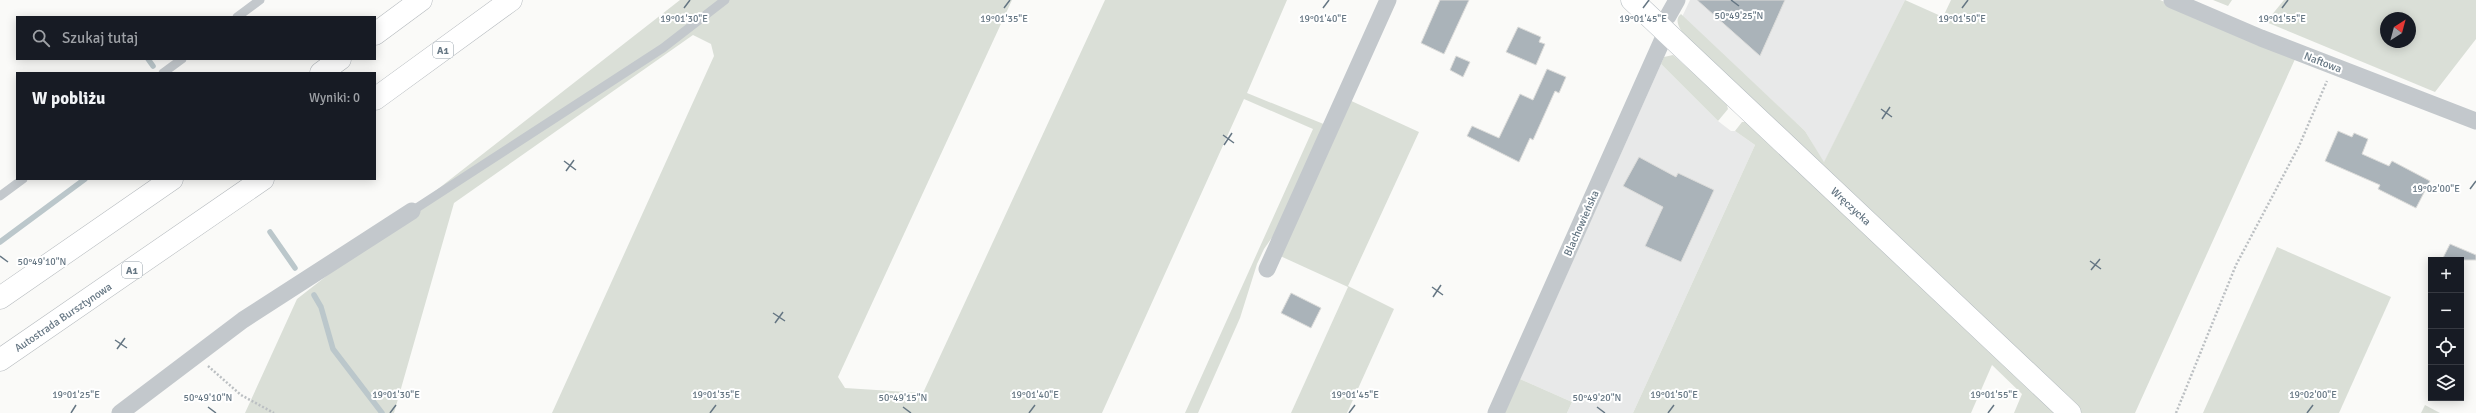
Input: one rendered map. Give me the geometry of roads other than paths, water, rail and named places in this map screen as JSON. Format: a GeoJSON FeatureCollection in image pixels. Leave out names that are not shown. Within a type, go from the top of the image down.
{"type":"FeatureCollection","features":[{"type":"Feature","properties":{"kind":"main road"},"geometry":{"type":"LineString","coordinates":[[376,33],[421,0]]}},
{"type":"Feature","properties":{"kind":"main road","name":"A1"},"geometry":{"type":"LineString","coordinates":[[376,98],[511,0]]}},
{"type":"Feature","properties":{"kind":"main road","name":"Wręczycka"},"geometry":{"type":"LineString","coordinates":[[1632,0],[2070,413]]}},
{"type":"Feature","properties":{"kind":"main road"},"geometry":{"type":"LineString","coordinates":[[322,72],[339,60]]}},
{"type":"Feature","properties":{"kind":"main road"},"geometry":{"type":"LineString","coordinates":[[0,298],[171,180]]}},
{"type":"Feature","properties":{"kind":"main road","name":"Autostrada Bursztynowa"},"geometry":{"type":"LineString","coordinates":[[0,360],[262,180]]}},
{"type":"Feature","properties":{"kind":"street"},"geometry":{"type":"LineString","coordinates":[[1266,269],[1388,0]]}},
{"type":"Feature","properties":{"kind":"street"},"geometry":{"type":"LineString","coordinates":[[1662,29],[1677,0]]}},
{"type":"Feature","properties":{"kind":"street","name":"Naftowa"},"geometry":{"type":"LineString","coordinates":[[2172,0],[2337,67],[2476,121]]}},
{"type":"Feature","properties":{"kind":"street","name":"Blachowieńska"},"geometry":{"type":"LineString","coordinates":[[1496,413],[1662,29]]}},
{"type":"Feature","properties":{"kind":"street"},"geometry":{"type":"LineString","coordinates":[[120,413],[243,320],[412,211]]}},
{"type":"Feature","properties":{"kind":"lane"},"geometry":{"type":"LineString","coordinates":[[238,16],[260,0]]}},
{"type":"Feature","properties":{"kind":"lane"},"geometry":{"type":"LineString","coordinates":[[412,211],[663,48],[725,0]]}},
{"type":"Feature","properties":{"kind":"lane"},"geometry":{"type":"LineString","coordinates":[[164,72],[181,60]]}},
{"type":"Feature","properties":{"kind":"lane"},"geometry":{"type":"LineString","coordinates":[[0,196],[22,180]]}},
{"type":"Feature","properties":{"kind":"waterway"},"geometry":{"type":"LineString","coordinates":[[149,60],[153,66]]}},
{"type":"Feature","properties":{"kind":"waterway"},"geometry":{"type":"LineString","coordinates":[[0,242],[84,180]]}},
{"type":"Feature","properties":{"kind":"waterway"},"geometry":{"type":"LineString","coordinates":[[270,232],[295,268]]}},
{"type":"Feature","properties":{"kind":"waterway"},"geometry":{"type":"LineString","coordinates":[[314,295],[321,307],[333,349],[382,413]]}}]}
